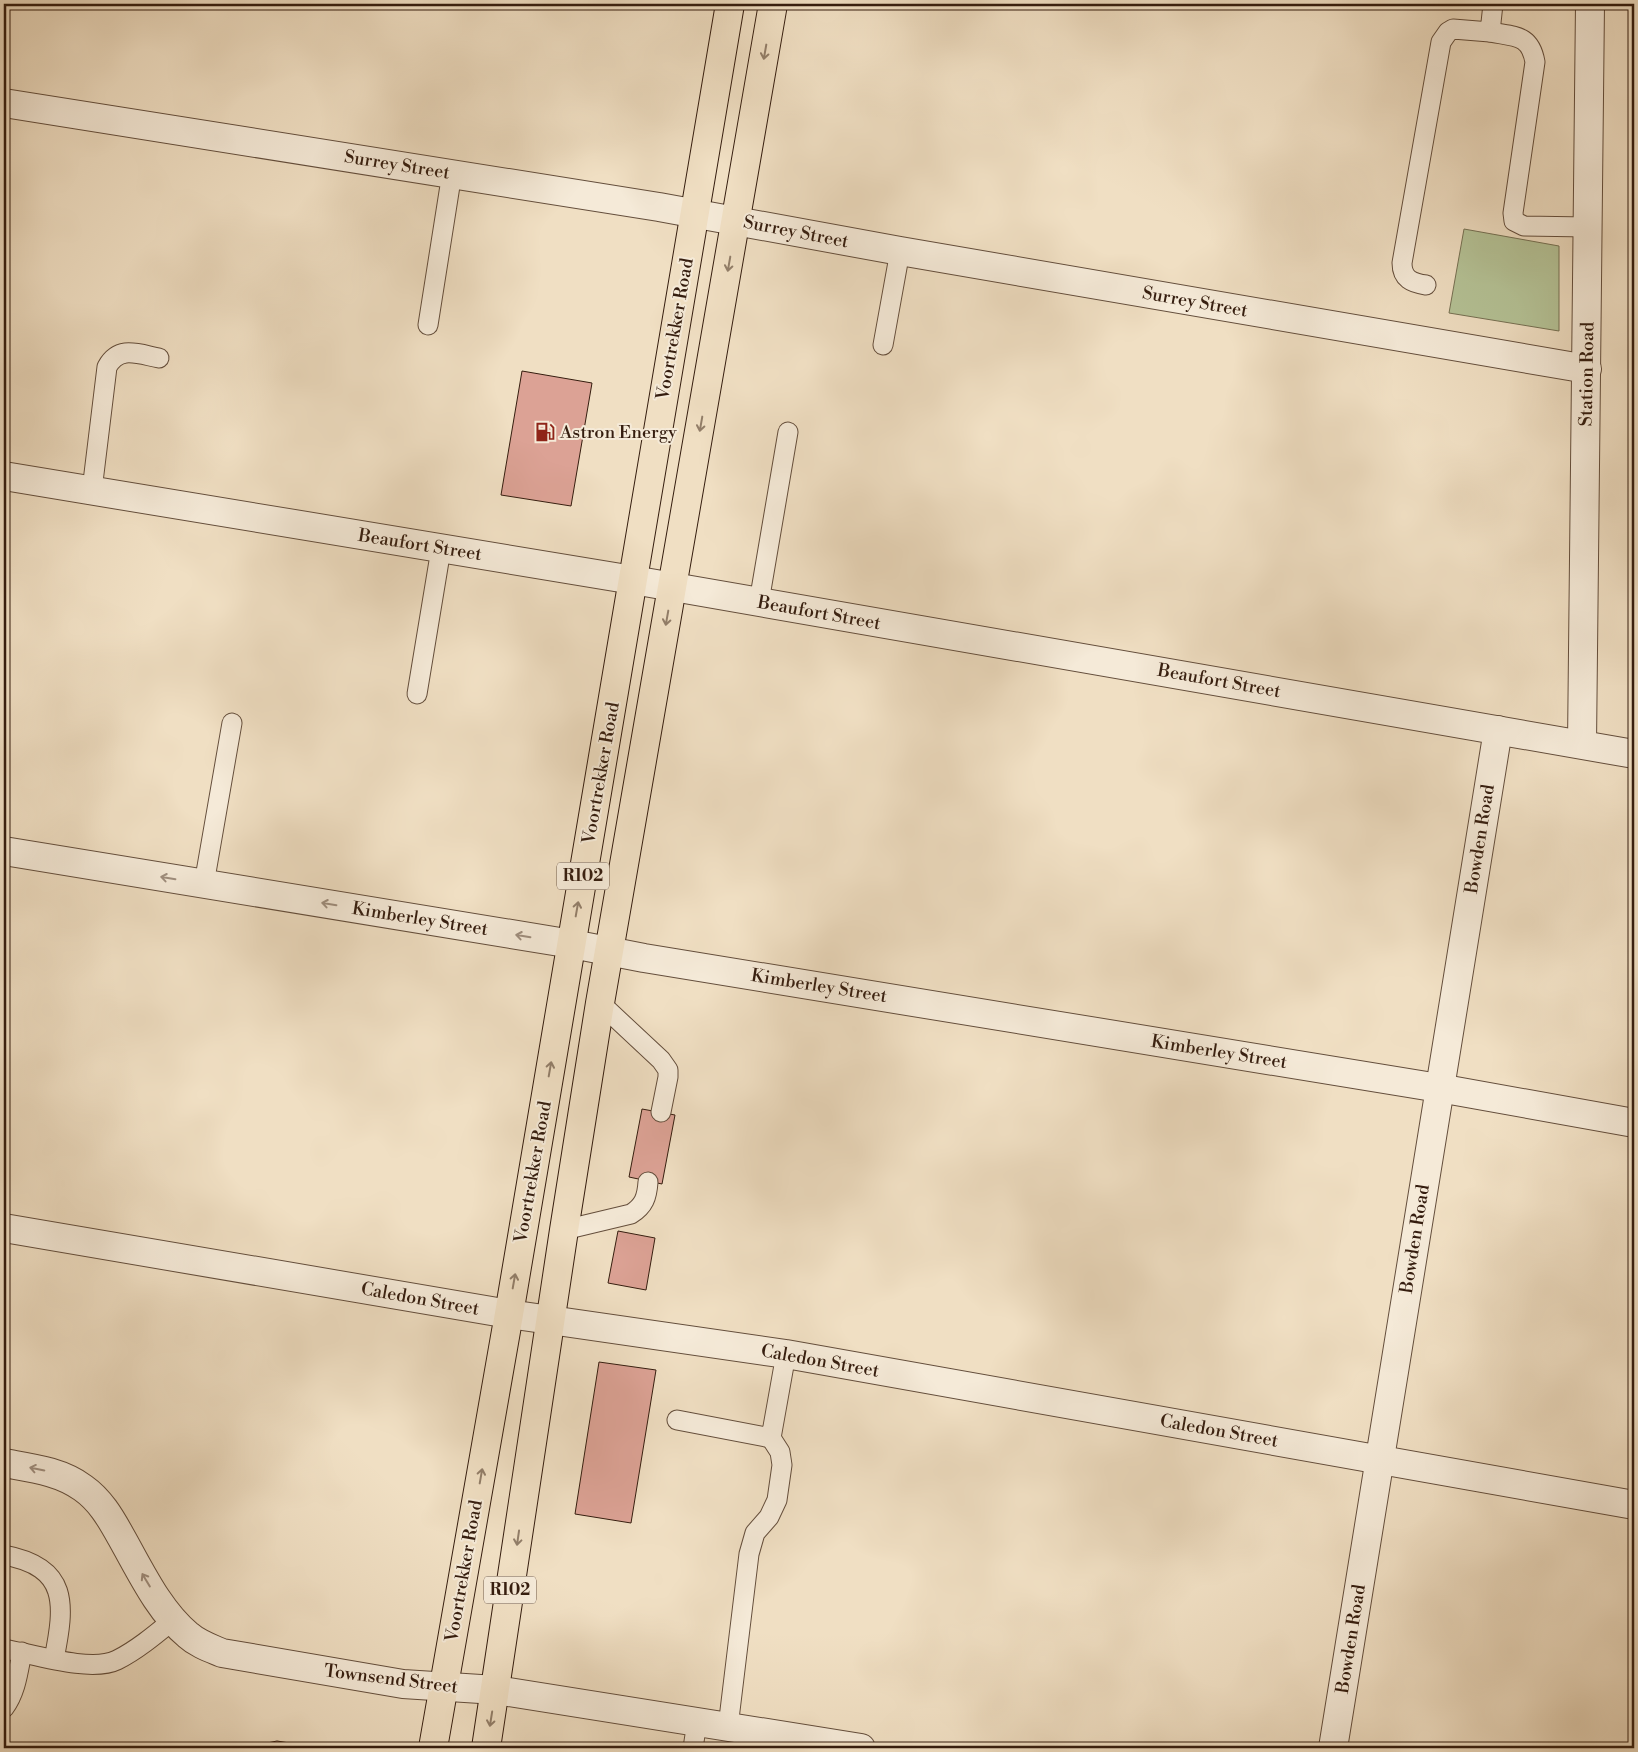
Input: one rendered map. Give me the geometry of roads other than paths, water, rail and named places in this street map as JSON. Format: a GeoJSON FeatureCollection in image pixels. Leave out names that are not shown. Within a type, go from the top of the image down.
{"type":"FeatureCollection","features":[{"type":"Feature","properties":{"kind":"main road","name":"Voortrekker Road"},"geometry":{"type":"LineString","coordinates":[[433,1748],[509,1314],[730,4]]}},
{"type":"Feature","properties":{"kind":"main road","name":"R102"},"geometry":{"type":"LineString","coordinates":[[486,1748],[600,1003],[773,4]]}},
{"type":"Feature","properties":{"kind":"street","name":"Station Road"},"geometry":{"type":"LineString","coordinates":[[1582,744],[1590,4]]}},
{"type":"Feature","properties":{"kind":"street","name":"Surrey Street"},"geometry":{"type":"LineString","coordinates":[[4,102],[695,213],[900,251],[1587,369]]}},
{"type":"Feature","properties":{"kind":"street","name":"Beaufort Street"},"geometry":{"type":"LineString","coordinates":[[4,476],[633,580],[1634,754]]}},
{"type":"Feature","properties":{"kind":"street","name":"Bowden Road"},"geometry":{"type":"LineString","coordinates":[[1333,1748],[1498,730]]}},
{"type":"Feature","properties":{"kind":"street","name":"Kimberley Street"},"geometry":{"type":"LineString","coordinates":[[4,851],[1439,1088],[1634,1123]]}},
{"type":"Feature","properties":{"kind":"street","name":"Caledon Street"},"geometry":{"type":"LineString","coordinates":[[4,1228],[551,1321],[786,1354],[1634,1505]]}},
{"type":"Feature","properties":{"kind":"street","name":"Townsend Street"},"geometry":{"type":"LineString","coordinates":[[4,1463],[50,1472],[81,1486],[91,1494],[101,1504],[158,1600],[174,1620],[189,1636],[222,1653],[403,1684],[496,1690],[695,1735],[728,1727],[861,1748]]}},
{"type":"Feature","properties":{"kind":"lane"},"geometry":{"type":"LineString","coordinates":[[1490,32],[1493,4]]}},
{"type":"Feature","properties":{"kind":"lane"},"geometry":{"type":"LineString","coordinates":[[1426,285],[1415,284],[1404,276],[1402,263],[1441,42],[1448,32],[1453,29],[1490,32],[1520,38],[1528,43],[1533,51],[1535,62],[1513,213],[1514,221],[1524,226],[1588,227]]}},
{"type":"Feature","properties":{"kind":"lane"},"geometry":{"type":"LineString","coordinates":[[428,325],[452,173]]}},
{"type":"Feature","properties":{"kind":"lane"},"geometry":{"type":"LineString","coordinates":[[883,344],[900,251]]}},
{"type":"Feature","properties":{"kind":"lane"},"geometry":{"type":"LineString","coordinates":[[92,490],[107,367],[115,355],[124,352],[159,358]]}},
{"type":"Feature","properties":{"kind":"lane"},"geometry":{"type":"LineString","coordinates":[[759,602],[788,432]]}},
{"type":"Feature","properties":{"kind":"lane"},"geometry":{"type":"LineString","coordinates":[[418,694],[441,549]]}},
{"type":"Feature","properties":{"kind":"lane"},"geometry":{"type":"LineString","coordinates":[[204,884],[232,723]]}},
{"type":"Feature","properties":{"kind":"lane"},"geometry":{"type":"LineString","coordinates":[[600,1003],[661,1060],[668,1070],[661,1112]]}},
{"type":"Feature","properties":{"kind":"lane"},"geometry":{"type":"LineString","coordinates":[[564,1230],[631,1214],[644,1202],[648,1182]]}},
{"type":"Feature","properties":{"kind":"lane"},"geometry":{"type":"LineString","coordinates":[[728,1727],[748,1554],[755,1533],[769,1517],[777,1500],[782,1465],[780,1452],[771,1438],[786,1354]]}},
{"type":"Feature","properties":{"kind":"lane"},"geometry":{"type":"LineString","coordinates":[[677,1420],[771,1438]]}},
{"type":"Feature","properties":{"kind":"lane"},"geometry":{"type":"LineString","coordinates":[[4,1555],[37,1564],[53,1579],[60,1597],[60,1627],[54,1659]]}},
{"type":"Feature","properties":{"kind":"lane"},"geometry":{"type":"LineString","coordinates":[[4,1708],[14,1690],[13,1651],[79,1664],[97,1665],[115,1661],[150,1639],[174,1620]]}},
{"type":"Feature","properties":{"kind":"place","name":"Astron Energy"},"geometry":{"type":"Point","coordinates":[545,432]}}]}
